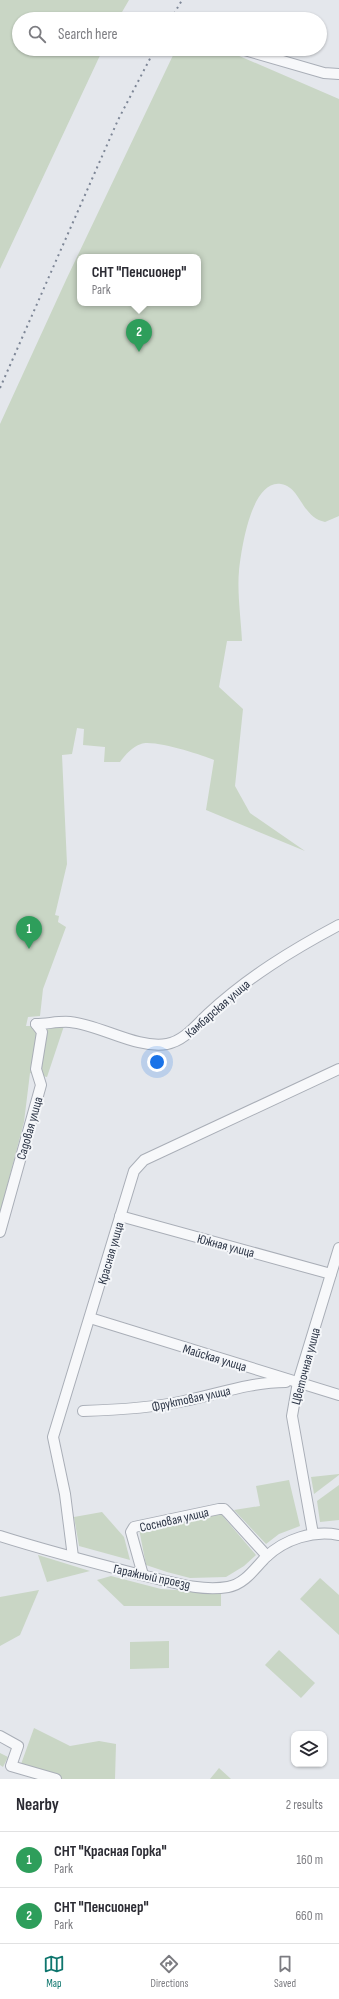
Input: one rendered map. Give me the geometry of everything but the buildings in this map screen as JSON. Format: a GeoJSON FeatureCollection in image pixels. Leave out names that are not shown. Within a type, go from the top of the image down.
{"type":"FeatureCollection","features":[{"type":"Feature","properties":{"kind":"street"},"geometry":{"type":"LineString","coordinates":[[265,56],[324,73],[339,74]]}},
{"type":"Feature","properties":{"kind":"street","name":"Камбарская улица"},"geometry":{"type":"LineString","coordinates":[[36,1024],[70,1022],[153,1045],[168,1044],[182,1038],[219,1004],[261,971],[294,949],[339,925]]}},
{"type":"Feature","properties":{"kind":"street","name":"Садовая улица"},"geometry":{"type":"LineString","coordinates":[[0,1232],[41,1085],[36,1069],[42,1032],[36,1024]]}},
{"type":"Feature","properties":{"kind":"street","name":"Красная улица"},"geometry":{"type":"LineString","coordinates":[[73,1557],[65,1494],[53,1437],[134,1171],[144,1160],[339,1069]]}},
{"type":"Feature","properties":{"kind":"street","name":"Южная улица"},"geometry":{"type":"LineString","coordinates":[[120,1216],[331,1274]]}},
{"type":"Feature","properties":{"kind":"street","name":"Цветочная улица"},"geometry":{"type":"LineString","coordinates":[[313,1534],[292,1416],[298,1382],[339,1248]]}},
{"type":"Feature","properties":{"kind":"street","name":"Майская улица"},"geometry":{"type":"LineString","coordinates":[[90,1318],[339,1395]]}},
{"type":"Feature","properties":{"kind":"street","name":"Фруктовая улица"},"geometry":{"type":"LineString","coordinates":[[83,1411],[158,1406],[249,1385],[271,1382],[298,1382]]}},
{"type":"Feature","properties":{"kind":"street","name":"Сосновая улица"},"geometry":{"type":"LineString","coordinates":[[143,1575],[131,1532],[134,1528],[219,1509],[224,1509],[267,1556]]}},
{"type":"Feature","properties":{"kind":"street","name":"Гаражный проезд"},"geometry":{"type":"LineString","coordinates":[[0,1536],[173,1583],[209,1587],[229,1587],[241,1581],[253,1572],[267,1556],[285,1544],[313,1534],[329,1533],[339,1535]]}},
{"type":"Feature","properties":{"kind":"street"},"geometry":{"type":"LineString","coordinates":[[0,1736],[18,1746],[11,1766],[56,1779]]}},
{"type":"Feature","properties":{"kind":"green space"},"geometry":{"type":"Polygon","coordinates":[[[0,0],[129,0],[122,12],[12,12],[12,56],[100,56],[0,269],[0,0]]]}},
{"type":"Feature","properties":{"kind":"green space"},"geometry":{"type":"Polygon","coordinates":[[[173,56],[239,56],[339,99],[339,516],[325,522],[317,519],[306,509],[293,490],[288,486],[281,484],[271,485],[262,493],[255,504],[245,533],[240,561],[238,588],[242,641],[227,641],[219,687],[243,709],[235,786],[250,813],[305,851],[206,810],[214,760],[178,748],[147,743],[141,744],[132,749],[120,762],[104,762],[105,747],[83,745],[84,729],[77,728],[72,754],[62,755],[67,864],[55,915],[59,916],[58,922],[66,927],[43,989],[40,1016],[28,1017],[26,1026],[64,1026],[47,1077],[30,1073],[24,1122],[0,1213],[0,424],[77,257],[77,306],[201,306],[201,254],[78,254],[173,56]]]}},
{"type":"Feature","properties":{"kind":"green space"},"geometry":{"type":"Polygon","coordinates":[[[339,1475],[314,1494],[311,1477],[339,1475]]]}},
{"type":"Feature","properties":{"kind":"green space"},"geometry":{"type":"Polygon","coordinates":[[[289,1480],[300,1526],[279,1534],[266,1544],[234,1510],[260,1506],[256,1486],[289,1480]]]}},
{"type":"Feature","properties":{"kind":"green space"},"geometry":{"type":"Polygon","coordinates":[[[339,1485],[339,1520],[320,1522],[317,1501],[339,1485]]]}},
{"type":"Feature","properties":{"kind":"green space"},"geometry":{"type":"Polygon","coordinates":[[[102,1512],[124,1537],[130,1560],[79,1546],[74,1517],[102,1512]]]}},
{"type":"Feature","properties":{"kind":"green space"},"geometry":{"type":"Polygon","coordinates":[[[221,1514],[256,1555],[244,1566],[226,1577],[190,1578],[146,1565],[139,1529],[221,1514]]]}},
{"type":"Feature","properties":{"kind":"green space"},"geometry":{"type":"Polygon","coordinates":[[[38,1555],[90,1571],[47,1582],[38,1555]]]}},
{"type":"Feature","properties":{"kind":"green space"},"geometry":{"type":"Polygon","coordinates":[[[111,1576],[161,1589],[221,1593],[221,1606],[124,1606],[97,1580],[111,1576]]]}},
{"type":"Feature","properties":{"kind":"green space"},"geometry":{"type":"Polygon","coordinates":[[[320,1578],[339,1595],[339,1635],[300,1599],[320,1578]]]}},
{"type":"Feature","properties":{"kind":"green space"},"geometry":{"type":"Polygon","coordinates":[[[39,1590],[20,1635],[0,1646],[0,1597],[39,1590]]]}},
{"type":"Feature","properties":{"kind":"green space"},"geometry":{"type":"Polygon","coordinates":[[[169,1641],[169,1668],[130,1669],[130,1642],[169,1641]]]}},
{"type":"Feature","properties":{"kind":"green space"},"geometry":{"type":"Polygon","coordinates":[[[279,1650],[315,1683],[301,1698],[265,1665],[279,1650]]]}},
{"type":"Feature","properties":{"kind":"green space"},"geometry":{"type":"Polygon","coordinates":[[[34,1728],[70,1746],[99,1741],[116,1744],[115,1779],[60,1779],[20,1767],[34,1728]]]}},
{"type":"Feature","properties":{"kind":"green space"},"geometry":{"type":"Polygon","coordinates":[[[0,1753],[8,1757],[3,1767],[0,1765],[0,1753]]]}},
{"type":"Feature","properties":{"kind":"green space"},"geometry":{"type":"Polygon","coordinates":[[[219,1768],[231,1779],[210,1779],[219,1768]]]}},
{"type":"Feature","properties":{"kind":"railway"},"geometry":{"type":"LineString","coordinates":[[175,12],[182,0]]}},
{"type":"Feature","properties":{"kind":"railway"},"geometry":{"type":"LineString","coordinates":[[0,388],[118,120],[151,56]]}},
{"type":"Feature","properties":{"kind":"place","name":"СНТ \"Пенсионер\""},"geometry":{"type":"Point","coordinates":[139,352]}},
{"type":"Feature","properties":{"kind":"place","name":"СНТ \"Красная Горка\""},"geometry":{"type":"Point","coordinates":[29,949]}}]}
